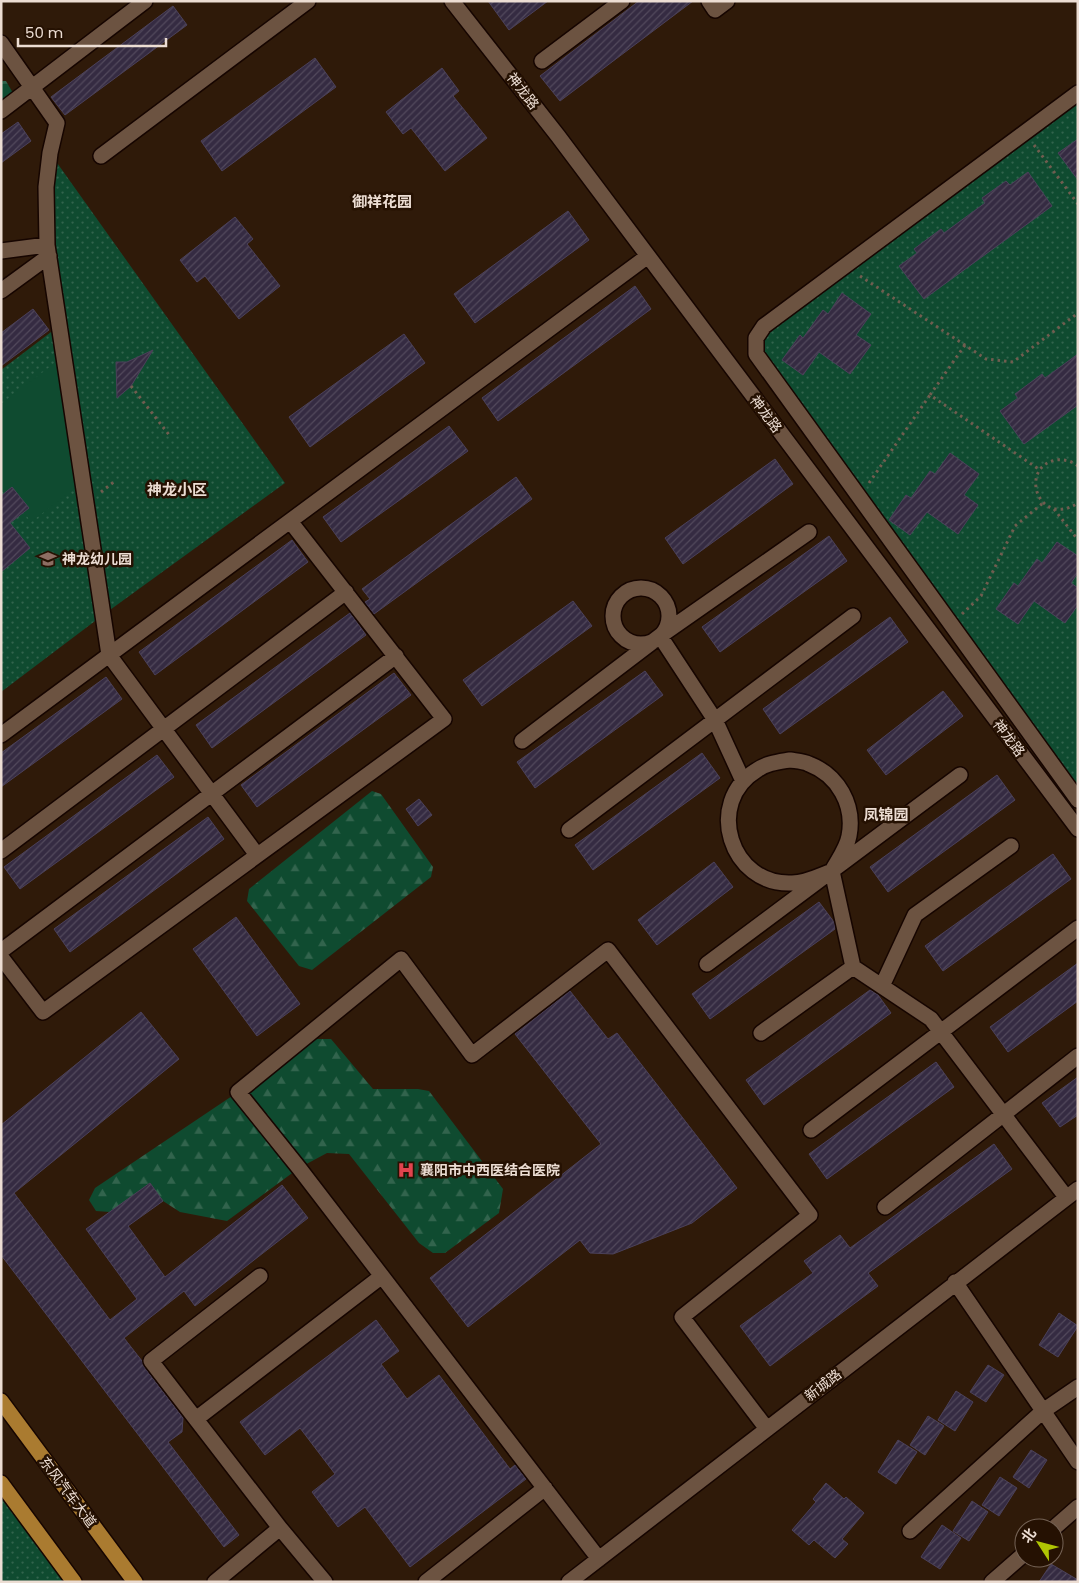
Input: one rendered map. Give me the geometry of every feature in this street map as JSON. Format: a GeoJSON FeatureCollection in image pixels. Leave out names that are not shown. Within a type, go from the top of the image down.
{"type":"FeatureCollection","features":[{"type":"Feature","properties":{"kind":"main road","name":"东风汽车大道"},"geometry":{"type":"LineString","coordinates":[[1,1401],[135,1582]]}},
{"type":"Feature","properties":{"kind":"main road"},"geometry":{"type":"LineString","coordinates":[[1,1482],[74,1582]]}},
{"type":"Feature","properties":{"kind":"street"},"geometry":{"type":"LineString","coordinates":[[1,111],[146,1]]}},
{"type":"Feature","properties":{"kind":"street"},"geometry":{"type":"LineString","coordinates":[[101,156],[308,1]]}},
{"type":"Feature","properties":{"kind":"street","name":"神龙路"},"geometry":{"type":"LineString","coordinates":[[452,1],[558,136],[1078,829]]}},
{"type":"Feature","properties":{"kind":"street"},"geometry":{"type":"LineString","coordinates":[[542,61],[622,1]]}},
{"type":"Feature","properties":{"kind":"street"},"geometry":{"type":"LineString","coordinates":[[709,1],[715,10],[727,1]]}},
{"type":"Feature","properties":{"kind":"street"},"geometry":{"type":"LineString","coordinates":[[1,42],[57,123],[50,153],[46,187],[48,250],[109,655],[257,855]]}},
{"type":"Feature","properties":{"kind":"street"},"geometry":{"type":"LineString","coordinates":[[1078,93],[764,326],[756,338],[756,354],[1078,800]]}},
{"type":"Feature","properties":{"kind":"street"},"geometry":{"type":"LineString","coordinates":[[1,250],[48,250]]}},
{"type":"Feature","properties":{"kind":"street"},"geometry":{"type":"LineString","coordinates":[[1,291],[48,250]]}},
{"type":"Feature","properties":{"kind":"street"},"geometry":{"type":"LineString","coordinates":[[1,735],[648,256]]}},
{"type":"Feature","properties":{"kind":"street"},"geometry":{"type":"LineString","coordinates":[[1,957],[43,1012],[444,719],[290,521]]}},
{"type":"Feature","properties":{"kind":"street"},"geometry":{"type":"LineString","coordinates":[[522,741],[660,636],[809,532]]}},
{"type":"Feature","properties":{"kind":"street"},"geometry":{"type":"LineString","coordinates":[[1,851],[346,592]]}},
{"type":"Feature","properties":{"kind":"street"},"geometry":{"type":"LineString","coordinates":[[569,830],[853,616]]}},
{"type":"Feature","properties":{"kind":"street"},"geometry":{"type":"LineString","coordinates":[[660,636],[715,720],[743,781]]}},
{"type":"Feature","properties":{"kind":"street"},"geometry":{"type":"LineString","coordinates":[[1,951],[396,656]]}},
{"type":"Feature","properties":{"kind":"street"},"geometry":{"type":"LineString","coordinates":[[832,871],[792,884],[772,881],[753,872],[739,858],[730,839],[728,819],[732,799],[743,781],[756,770],[772,762],[790,760],[808,763],[825,771],[838,784],[847,800],[851,818],[849,837],[832,871],[853,967],[931,1019],[1003,1114],[1072,1193]]}},
{"type":"Feature","properties":{"kind":"street"},"geometry":{"type":"LineString","coordinates":[[707,964],[960,775]]}},
{"type":"Feature","properties":{"kind":"street"},"geometry":{"type":"LineString","coordinates":[[882,986],[916,915],[1011,846]]}},
{"type":"Feature","properties":{"kind":"street"},"geometry":{"type":"LineString","coordinates":[[811,1130],[1078,928]]}},
{"type":"Feature","properties":{"kind":"street"},"geometry":{"type":"LineString","coordinates":[[599,1559],[238,1092],[400,959],[472,1055],[608,950],[810,1215],[682,1317],[767,1428]]}},
{"type":"Feature","properties":{"kind":"street"},"geometry":{"type":"LineString","coordinates":[[761,1034],[853,967]]}},
{"type":"Feature","properties":{"kind":"street"},"geometry":{"type":"LineString","coordinates":[[885,1207],[1078,1056]]}},
{"type":"Feature","properties":{"kind":"street","name":"新城路"},"geometry":{"type":"LineString","coordinates":[[569,1582],[1072,1193]]}},
{"type":"Feature","properties":{"kind":"street"},"geometry":{"type":"LineString","coordinates":[[260,1276],[151,1361],[280,1528],[325,1582]]}},
{"type":"Feature","properties":{"kind":"street"},"geometry":{"type":"LineString","coordinates":[[196,1419],[382,1276]]}},
{"type":"Feature","properties":{"kind":"street"},"geometry":{"type":"LineString","coordinates":[[955,1282],[1078,1462]]}},
{"type":"Feature","properties":{"kind":"street"},"geometry":{"type":"LineString","coordinates":[[910,1531],[1043,1411],[1078,1387]]}},
{"type":"Feature","properties":{"kind":"street"},"geometry":{"type":"LineString","coordinates":[[426,1582],[545,1488]]}},
{"type":"Feature","properties":{"kind":"street"},"geometry":{"type":"LineString","coordinates":[[1064,1519],[1078,1507]]}},
{"type":"Feature","properties":{"kind":"street"},"geometry":{"type":"LineString","coordinates":[[215,1582],[280,1528]]}},
{"type":"Feature","properties":{"kind":"street"},"geometry":{"type":"LineString","coordinates":[[992,1582],[1014,1563]]}},
{"type":"Feature","properties":{"kind":"path"},"geometry":{"type":"LineString","coordinates":[[1024,132],[1078,204]]}},
{"type":"Feature","properties":{"kind":"path"},"geometry":{"type":"LineString","coordinates":[[845,266],[986,359],[1013,362],[1078,313]]}},
{"type":"Feature","properties":{"kind":"path"},"geometry":{"type":"LineString","coordinates":[[859,497],[965,346]]}},
{"type":"Feature","properties":{"kind":"path"},"geometry":{"type":"LineString","coordinates":[[131,386],[170,436]]}},
{"type":"Feature","properties":{"kind":"path"},"geometry":{"type":"LineString","coordinates":[[930,395],[1040,470]]}},
{"type":"Feature","properties":{"kind":"path"},"geometry":{"type":"LineString","coordinates":[[1078,466],[1068,460],[1052,461],[1040,470],[1036,478],[1037,493],[1043,503],[1054,509],[1062,510],[1071,508],[1078,503]]}},
{"type":"Feature","properties":{"kind":"path"},"geometry":{"type":"LineString","coordinates":[[951,624],[981,596],[1015,526],[1043,503]]}},
{"type":"Feature","properties":{"kind":"path"},"geometry":{"type":"LineString","coordinates":[[1054,509],[1078,540]]}},
{"type":"Feature","properties":{"kind":"green space"},"geometry":{"type":"Polygon","coordinates":[[[1,81],[6,81],[17,100],[1,111],[1,81]]]}},
{"type":"Feature","properties":{"kind":"green space"},"geometry":{"type":"Polygon","coordinates":[[[1078,93],[1078,800],[756,354],[764,326],[1078,93]]]}},
{"type":"Feature","properties":{"kind":"green space"},"geometry":{"type":"Polygon","coordinates":[[[50,153],[285,483],[103,615],[1,692],[1,370],[59,326],[47,245],[50,153]]]}},
{"type":"Feature","properties":{"kind":"green space"},"geometry":{"type":"Polygon","coordinates":[[[64,356],[83,482],[31,522],[24,512],[29,507],[12,487],[4,493],[1,490],[1,404],[64,356]]]}},
{"type":"Feature","properties":{"kind":"green space"},"geometry":{"type":"Polygon","coordinates":[[[372,791],[381,794],[433,867],[431,877],[312,970],[299,966],[247,901],[249,889],[372,791]]]}},
{"type":"Feature","properties":{"kind":"green space"},"geometry":{"type":"Polygon","coordinates":[[[311,1039],[331,1039],[373,1089],[418,1089],[429,1091],[503,1189],[499,1213],[445,1253],[433,1253],[419,1243],[349,1154],[327,1153],[299,1168],[227,1221],[180,1212],[163,1201],[150,1183],[110,1212],[96,1211],[89,1200],[95,1188],[238,1092],[311,1039]]]}},
{"type":"Feature","properties":{"kind":"green space"},"geometry":{"type":"Polygon","coordinates":[[[1,1483],[74,1582],[1,1582],[1,1483]]]}},
{"type":"Feature","properties":{"kind":"building"},"geometry":{"type":"Polygon","coordinates":[[[488,1],[548,1],[509,30],[488,1]]]}},
{"type":"Feature","properties":{"kind":"building"},"geometry":{"type":"Polygon","coordinates":[[[639,1],[693,1],[560,101],[540,76],[639,1]]]}},
{"type":"Feature","properties":{"kind":"building"},"geometry":{"type":"Polygon","coordinates":[[[173,6],[187,25],[65,115],[51,97],[173,6]]]}},
{"type":"Feature","properties":{"kind":"building"},"geometry":{"type":"Polygon","coordinates":[[[315,58],[336,87],[222,171],[201,141],[315,58]]]}},
{"type":"Feature","properties":{"kind":"building"},"geometry":{"type":"Polygon","coordinates":[[[442,68],[459,91],[453,96],[487,138],[445,171],[411,128],[403,134],[386,112],[442,68]]]}},
{"type":"Feature","properties":{"kind":"building"},"geometry":{"type":"Polygon","coordinates":[[[18,122],[31,141],[1,163],[1,134],[18,122]]]}},
{"type":"Feature","properties":{"kind":"building"},"geometry":{"type":"Polygon","coordinates":[[[1078,139],[1078,180],[1058,153],[1078,139]]]}},
{"type":"Feature","properties":{"kind":"building"},"geometry":{"type":"Polygon","coordinates":[[[1028,172],[1052,206],[924,299],[899,266],[917,253],[914,249],[941,229],[944,233],[985,203],[982,198],[1006,181],[1010,185],[1028,172]]]}},
{"type":"Feature","properties":{"kind":"building"},"geometry":{"type":"Polygon","coordinates":[[[568,211],[589,240],[475,323],[454,294],[568,211]]]}},
{"type":"Feature","properties":{"kind":"building"},"geometry":{"type":"Polygon","coordinates":[[[235,217],[253,239],[247,244],[280,286],[239,319],[205,276],[197,282],[180,260],[235,217]]]}},
{"type":"Feature","properties":{"kind":"building"},"geometry":{"type":"Polygon","coordinates":[[[635,286],[651,309],[498,421],[482,398],[635,286]]]}},
{"type":"Feature","properties":{"kind":"building"},"geometry":{"type":"Polygon","coordinates":[[[842,293],[871,314],[856,335],[871,345],[850,374],[819,352],[803,375],[782,360],[800,335],[803,338],[823,310],[828,314],[842,293]]]}},
{"type":"Feature","properties":{"kind":"building"},"geometry":{"type":"Polygon","coordinates":[[[33,309],[49,330],[1,366],[1,333],[33,309]]]}},
{"type":"Feature","properties":{"kind":"building"},"geometry":{"type":"Polygon","coordinates":[[[404,334],[425,363],[310,447],[289,417],[404,334]]]}},
{"type":"Feature","properties":{"kind":"building"},"geometry":{"type":"Polygon","coordinates":[[[153,350],[131,386],[117,398],[116,362],[127,362],[153,350]]]}},
{"type":"Feature","properties":{"kind":"building"},"geometry":{"type":"Polygon","coordinates":[[[1078,354],[1078,405],[1024,444],[1000,411],[1018,398],[1015,394],[1042,374],[1045,378],[1078,354]]]}},
{"type":"Feature","properties":{"kind":"building"},"geometry":{"type":"Polygon","coordinates":[[[449,426],[468,451],[341,542],[323,517],[449,426]]]}},
{"type":"Feature","properties":{"kind":"building"},"geometry":{"type":"Polygon","coordinates":[[[950,453],[979,474],[964,495],[978,505],[958,534],[927,512],[910,535],[889,520],[906,495],[911,498],[930,471],[935,474],[950,453]]]}},
{"type":"Feature","properties":{"kind":"building"},"geometry":{"type":"Polygon","coordinates":[[[775,459],[793,484],[683,564],[665,538],[775,459]]]}},
{"type":"Feature","properties":{"kind":"building"},"geometry":{"type":"Polygon","coordinates":[[[516,477],[532,499],[374,614],[365,602],[370,599],[362,589],[516,477]]]}},
{"type":"Feature","properties":{"kind":"building"},"geometry":{"type":"Polygon","coordinates":[[[12,487],[29,508],[10,523],[30,548],[1,572],[1,496],[12,487]]]}},
{"type":"Feature","properties":{"kind":"building"},"geometry":{"type":"Polygon","coordinates":[[[829,536],[847,561],[720,652],[702,627],[829,536]]]}},
{"type":"Feature","properties":{"kind":"building"},"geometry":{"type":"Polygon","coordinates":[[[292,540],[308,562],[155,675],[139,652],[292,540]]]}},
{"type":"Feature","properties":{"kind":"building"},"geometry":{"type":"Polygon","coordinates":[[[1057,542],[1078,556],[1078,573],[1071,583],[1078,588],[1078,605],[1065,623],[1034,601],[1018,624],[996,609],[1014,583],[1018,586],[1037,559],[1042,563],[1057,542]]]}},
{"type":"Feature","properties":{"kind":"building"},"geometry":{"type":"Polygon","coordinates":[[[573,601],[592,626],[482,706],[463,680],[573,601]]]}},
{"type":"Feature","properties":{"kind":"building"},"geometry":{"type":"Polygon","coordinates":[[[350,613],[366,635],[212,748],[196,725],[350,613]]]}},
{"type":"Feature","properties":{"kind":"building"},"geometry":{"type":"Polygon","coordinates":[[[890,617],[908,642],[780,734],[763,709],[890,617]]]}},
{"type":"Feature","properties":{"kind":"building"},"geometry":{"type":"Polygon","coordinates":[[[645,671],[663,695],[535,788],[517,762],[645,671]]]}},
{"type":"Feature","properties":{"kind":"building"},"geometry":{"type":"Polygon","coordinates":[[[394,673],[411,695],[257,807],[241,785],[394,673]]]}},
{"type":"Feature","properties":{"kind":"building"},"geometry":{"type":"Polygon","coordinates":[[[106,677],[122,699],[1,787],[1,753],[106,677]]]}},
{"type":"Feature","properties":{"kind":"building"},"geometry":{"type":"Polygon","coordinates":[[[943,691],[963,716],[886,775],[867,750],[943,691]]]}},
{"type":"Feature","properties":{"kind":"building"},"geometry":{"type":"Polygon","coordinates":[[[702,753],[720,778],[593,870],[575,845],[702,753]]]}},
{"type":"Feature","properties":{"kind":"building"},"geometry":{"type":"Polygon","coordinates":[[[157,755],[174,777],[20,889],[4,867],[157,755]]]}},
{"type":"Feature","properties":{"kind":"building"},"geometry":{"type":"Polygon","coordinates":[[[997,775],[1015,800],[888,892],[870,867],[997,775]]]}},
{"type":"Feature","properties":{"kind":"building"},"geometry":{"type":"Polygon","coordinates":[[[419,799],[432,815],[418,826],[406,809],[419,799]]]}},
{"type":"Feature","properties":{"kind":"building"},"geometry":{"type":"Polygon","coordinates":[[[208,817],[224,839],[70,952],[54,929],[208,817]]]}},
{"type":"Feature","properties":{"kind":"building"},"geometry":{"type":"Polygon","coordinates":[[[1053,854],[1071,879],[943,971],[925,946],[1053,854]]]}},
{"type":"Feature","properties":{"kind":"building"},"geometry":{"type":"Polygon","coordinates":[[[714,862],[733,887],[657,945],[638,920],[714,862]]]}},
{"type":"Feature","properties":{"kind":"building"},"geometry":{"type":"Polygon","coordinates":[[[819,902],[834,922],[835,929],[710,1019],[692,994],[819,902]]]}},
{"type":"Feature","properties":{"kind":"building"},"geometry":{"type":"Polygon","coordinates":[[[236,917],[300,1004],[257,1036],[193,949],[236,917]]]}},
{"type":"Feature","properties":{"kind":"building"},"geometry":{"type":"Polygon","coordinates":[[[1078,963],[1078,1001],[1008,1052],[990,1027],[1078,963]]]}},
{"type":"Feature","properties":{"kind":"building"},"geometry":{"type":"Polygon","coordinates":[[[870,990],[878,995],[891,1013],[764,1105],[746,1080],[870,990]]]}},
{"type":"Feature","properties":{"kind":"building"},"geometry":{"type":"Polygon","coordinates":[[[570,991],[608,1039],[617,1033],[737,1188],[692,1223],[613,1254],[590,1253],[580,1240],[468,1327],[430,1278],[601,1144],[515,1034],[570,991]]]}},
{"type":"Feature","properties":{"kind":"building"},"geometry":{"type":"Polygon","coordinates":[[[141,1012],[179,1059],[14,1193],[110,1320],[137,1299],[86,1229],[150,1183],[163,1201],[128,1226],[165,1277],[282,1185],[308,1218],[195,1306],[184,1291],[124,1338],[183,1418],[182,1432],[168,1442],[239,1535],[224,1547],[1,1255],[1,1125],[141,1012]]]}},
{"type":"Feature","properties":{"kind":"building"},"geometry":{"type":"Polygon","coordinates":[[[936,1062],[954,1087],[827,1179],[809,1154],[936,1062]]]}},
{"type":"Feature","properties":{"kind":"building"},"geometry":{"type":"Polygon","coordinates":[[[1078,1077],[1078,1115],[1060,1127],[1042,1103],[1078,1077]]]}},
{"type":"Feature","properties":{"kind":"building"},"geometry":{"type":"Polygon","coordinates":[[[994,1144],[1012,1169],[868,1273],[878,1286],[770,1366],[740,1326],[813,1273],[804,1261],[840,1235],[850,1248],[994,1144]]]}},
{"type":"Feature","properties":{"kind":"building"},"geometry":{"type":"Polygon","coordinates":[[[1059,1313],[1078,1326],[1058,1357],[1039,1345],[1059,1313]]]}},
{"type":"Feature","properties":{"kind":"building"},"geometry":{"type":"Polygon","coordinates":[[[376,1320],[399,1351],[381,1364],[407,1399],[439,1375],[510,1469],[515,1465],[526,1479],[410,1567],[365,1507],[338,1527],[312,1492],[335,1474],[300,1428],[265,1455],[240,1422],[376,1320]]]}},
{"type":"Feature","properties":{"kind":"building"},"geometry":{"type":"Polygon","coordinates":[[[988,1365],[1004,1375],[986,1402],[970,1392],[988,1365]]]}},
{"type":"Feature","properties":{"kind":"building"},"geometry":{"type":"Polygon","coordinates":[[[956,1391],[973,1402],[955,1431],[938,1420],[956,1391]]]}},
{"type":"Feature","properties":{"kind":"building"},"geometry":{"type":"Polygon","coordinates":[[[928,1416],[944,1426],[925,1455],[910,1445],[928,1416]]]}},
{"type":"Feature","properties":{"kind":"building"},"geometry":{"type":"Polygon","coordinates":[[[898,1440],[917,1452],[896,1484],[878,1472],[898,1440]]]}},
{"type":"Feature","properties":{"kind":"building"},"geometry":{"type":"Polygon","coordinates":[[[1031,1450],[1047,1460],[1029,1488],[1013,1477],[1031,1450]]]}},
{"type":"Feature","properties":{"kind":"building"},"geometry":{"type":"Polygon","coordinates":[[[1000,1477],[1017,1488],[999,1516],[982,1505],[1000,1477]]]}},
{"type":"Feature","properties":{"kind":"building"},"geometry":{"type":"Polygon","coordinates":[[[826,1483],[864,1513],[842,1539],[848,1544],[835,1558],[814,1540],[809,1545],[792,1530],[816,1502],[813,1499],[826,1483]]]}},
{"type":"Feature","properties":{"kind":"building"},"geometry":{"type":"Polygon","coordinates":[[[972,1501],[988,1512],[969,1541],[953,1531],[972,1501]]]}},
{"type":"Feature","properties":{"kind":"building"},"geometry":{"type":"Polygon","coordinates":[[[942,1525],[961,1538],[940,1569],[921,1557],[942,1525]]]}},
{"type":"Feature","properties":{"kind":"building"},"geometry":{"type":"Polygon","coordinates":[[[1048,1568],[1058,1568],[1078,1580],[1078,1582],[1039,1582],[1048,1568]]]}},
{"type":"Feature","properties":{"kind":"place","name":"神龙幼儿园"},"geometry":{"type":"Point","coordinates":[48,559]}},
{"type":"Feature","properties":{"kind":"place","name":"襄阳市中西医结合医院"},"geometry":{"type":"Point","coordinates":[406,1170]}},
{"type":"Feature","properties":{"kind":"district","name":"御祥花园"},"geometry":{"type":"Point","coordinates":[382,201]}},
{"type":"Feature","properties":{"kind":"district","name":"神龙小区"},"geometry":{"type":"Point","coordinates":[177,489]}},
{"type":"Feature","properties":{"kind":"district","name":"凤锦园"},"geometry":{"type":"Point","coordinates":[886,814]}}]}
